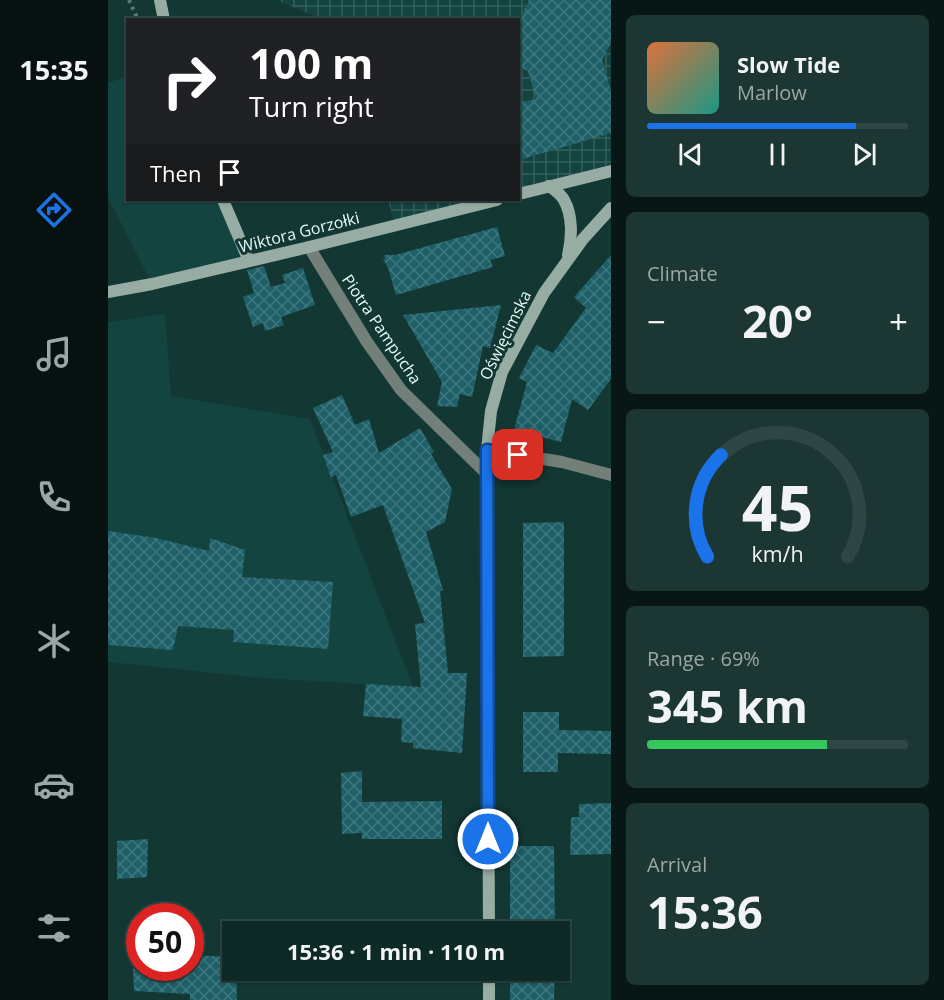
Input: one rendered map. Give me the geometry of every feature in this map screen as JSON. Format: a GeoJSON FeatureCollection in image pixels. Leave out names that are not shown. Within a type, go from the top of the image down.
{"type":"FeatureCollection","features":[{"type":"Feature","properties":{"kind":"main road"},"geometry":{"type":"LineString","coordinates":[[160,0],[164,18]]}},
{"type":"Feature","properties":{"kind":"main road"},"geometry":{"type":"LineString","coordinates":[[520,194],[611,171]]}},
{"type":"Feature","properties":{"kind":"main road"},"geometry":{"type":"LineString","coordinates":[[549,186],[564,200],[567,208],[571,224],[568,259]]}},
{"type":"Feature","properties":{"kind":"main road"},"geometry":{"type":"LineString","coordinates":[[224,201],[249,261]]}},
{"type":"Feature","properties":{"kind":"main road","name":"Wiktora Gorzołki"},"geometry":{"type":"LineString","coordinates":[[108,292],[152,284],[309,247],[493,201]]}},
{"type":"Feature","properties":{"kind":"main road","name":"Oświęcimska"},"geometry":{"type":"LineString","coordinates":[[489,921],[487,450],[490,411],[502,372],[544,292],[583,239],[611,208]]}},
{"type":"Feature","properties":{"kind":"main road"},"geometry":{"type":"LineString","coordinates":[[489,981],[489,1000]]}},
{"type":"Feature","properties":{"kind":"street","name":"Piotra Pampucha"},"geometry":{"type":"LineString","coordinates":[[309,247],[367,342],[401,390],[487,474]]}},
{"type":"Feature","properties":{"kind":"street"},"geometry":{"type":"LineString","coordinates":[[487,450],[562,462],[611,475]]}},
{"type":"Feature","properties":{"kind":"path"},"geometry":{"type":"LineString","coordinates":[[129,0],[137,18]]}},
{"type":"Feature","properties":{"kind":"shaded area"},"geometry":{"type":"Polygon","coordinates":[[[277,0],[611,0],[611,171],[520,194],[520,18],[319,18],[277,0]]]}},
{"type":"Feature","properties":{"kind":"shaded area"},"geometry":{"type":"Polygon","coordinates":[[[126,76],[126,201],[223,201],[249,261],[152,284],[108,197],[108,83],[126,76]]]}},
{"type":"Feature","properties":{"kind":"shaded area"},"geometry":{"type":"Polygon","coordinates":[[[388,201],[493,201],[395,225],[388,201]]]}},
{"type":"Feature","properties":{"kind":"shaded area"},"geometry":{"type":"Polygon","coordinates":[[[165,314],[171,396],[310,419],[413,687],[264,678],[108,662],[108,322],[165,314]]]}},
{"type":"Feature","properties":{"kind":"building"},"geometry":{"type":"Polygon","coordinates":[[[529,0],[611,0],[611,43],[602,60],[611,91],[611,133],[520,160],[520,103],[536,99],[528,71],[520,67],[520,18],[529,0]]]}},
{"type":"Feature","properties":{"kind":"building"},"geometry":{"type":"Polygon","coordinates":[[[497,227],[505,256],[490,260],[493,267],[396,295],[383,259],[384,255],[395,255],[497,227]]]}},
{"type":"Feature","properties":{"kind":"building"},"geometry":{"type":"Polygon","coordinates":[[[611,255],[611,379],[588,410],[572,399],[561,442],[514,430],[527,382],[519,378],[536,345],[553,353],[586,308],[574,297],[611,255]]]}},
{"type":"Feature","properties":{"kind":"building"},"geometry":{"type":"Polygon","coordinates":[[[264,266],[271,287],[285,283],[282,275],[303,268],[315,305],[281,317],[284,325],[265,331],[263,323],[253,327],[243,297],[254,293],[247,270],[264,266]]]}},
{"type":"Feature","properties":{"kind":"building"},"geometry":{"type":"Polygon","coordinates":[[[501,305],[490,348],[483,346],[472,397],[460,394],[457,407],[437,406],[442,382],[403,315],[501,305]]]}},
{"type":"Feature","properties":{"kind":"building"},"geometry":{"type":"Polygon","coordinates":[[[342,395],[355,425],[369,419],[379,453],[420,428],[434,452],[431,454],[452,489],[445,522],[426,532],[443,590],[440,591],[448,673],[467,673],[462,753],[413,748],[413,743],[401,742],[402,719],[363,716],[366,684],[421,687],[415,624],[425,623],[383,505],[351,517],[336,475],[331,477],[323,455],[333,452],[313,408],[342,395]]]}},
{"type":"Feature","properties":{"kind":"building"},"geometry":{"type":"Polygon","coordinates":[[[564,522],[564,656],[523,657],[523,523],[564,522]]]}},
{"type":"Feature","properties":{"kind":"building"},"geometry":{"type":"Polygon","coordinates":[[[108,531],[156,538],[209,551],[210,538],[245,550],[242,577],[333,582],[328,649],[233,642],[234,630],[178,626],[173,650],[108,645],[108,531]]]}},
{"type":"Feature","properties":{"kind":"building"},"geometry":{"type":"Polygon","coordinates":[[[523,712],[559,712],[559,730],[611,731],[611,754],[558,753],[558,772],[523,772],[523,712]]]}},
{"type":"Feature","properties":{"kind":"building"},"geometry":{"type":"Polygon","coordinates":[[[362,771],[362,802],[442,801],[442,839],[362,839],[362,833],[342,834],[341,773],[362,771]]]}},
{"type":"Feature","properties":{"kind":"building"},"geometry":{"type":"Polygon","coordinates":[[[611,803],[611,854],[570,855],[571,817],[579,817],[579,804],[611,803]]]}},
{"type":"Feature","properties":{"kind":"building"},"geometry":{"type":"Polygon","coordinates":[[[148,839],[147,877],[117,879],[117,841],[148,839]]]}},
{"type":"Feature","properties":{"kind":"building"},"geometry":{"type":"Polygon","coordinates":[[[510,846],[554,846],[555,921],[510,921],[510,846]]]}},
{"type":"Feature","properties":{"kind":"building"},"geometry":{"type":"Polygon","coordinates":[[[204,956],[222,957],[222,981],[236,981],[237,1000],[190,1000],[190,994],[134,991],[134,981],[204,981],[204,956]]]}},
{"type":"Feature","properties":{"kind":"building"},"geometry":{"type":"Polygon","coordinates":[[[510,981],[555,981],[554,1000],[510,1000],[510,981]]]}},
{"type":"Feature","properties":{"kind":"route"},"geometry":{"type":"LineString","coordinates":[[488,839],[487,450],[518,455]]}}]}
